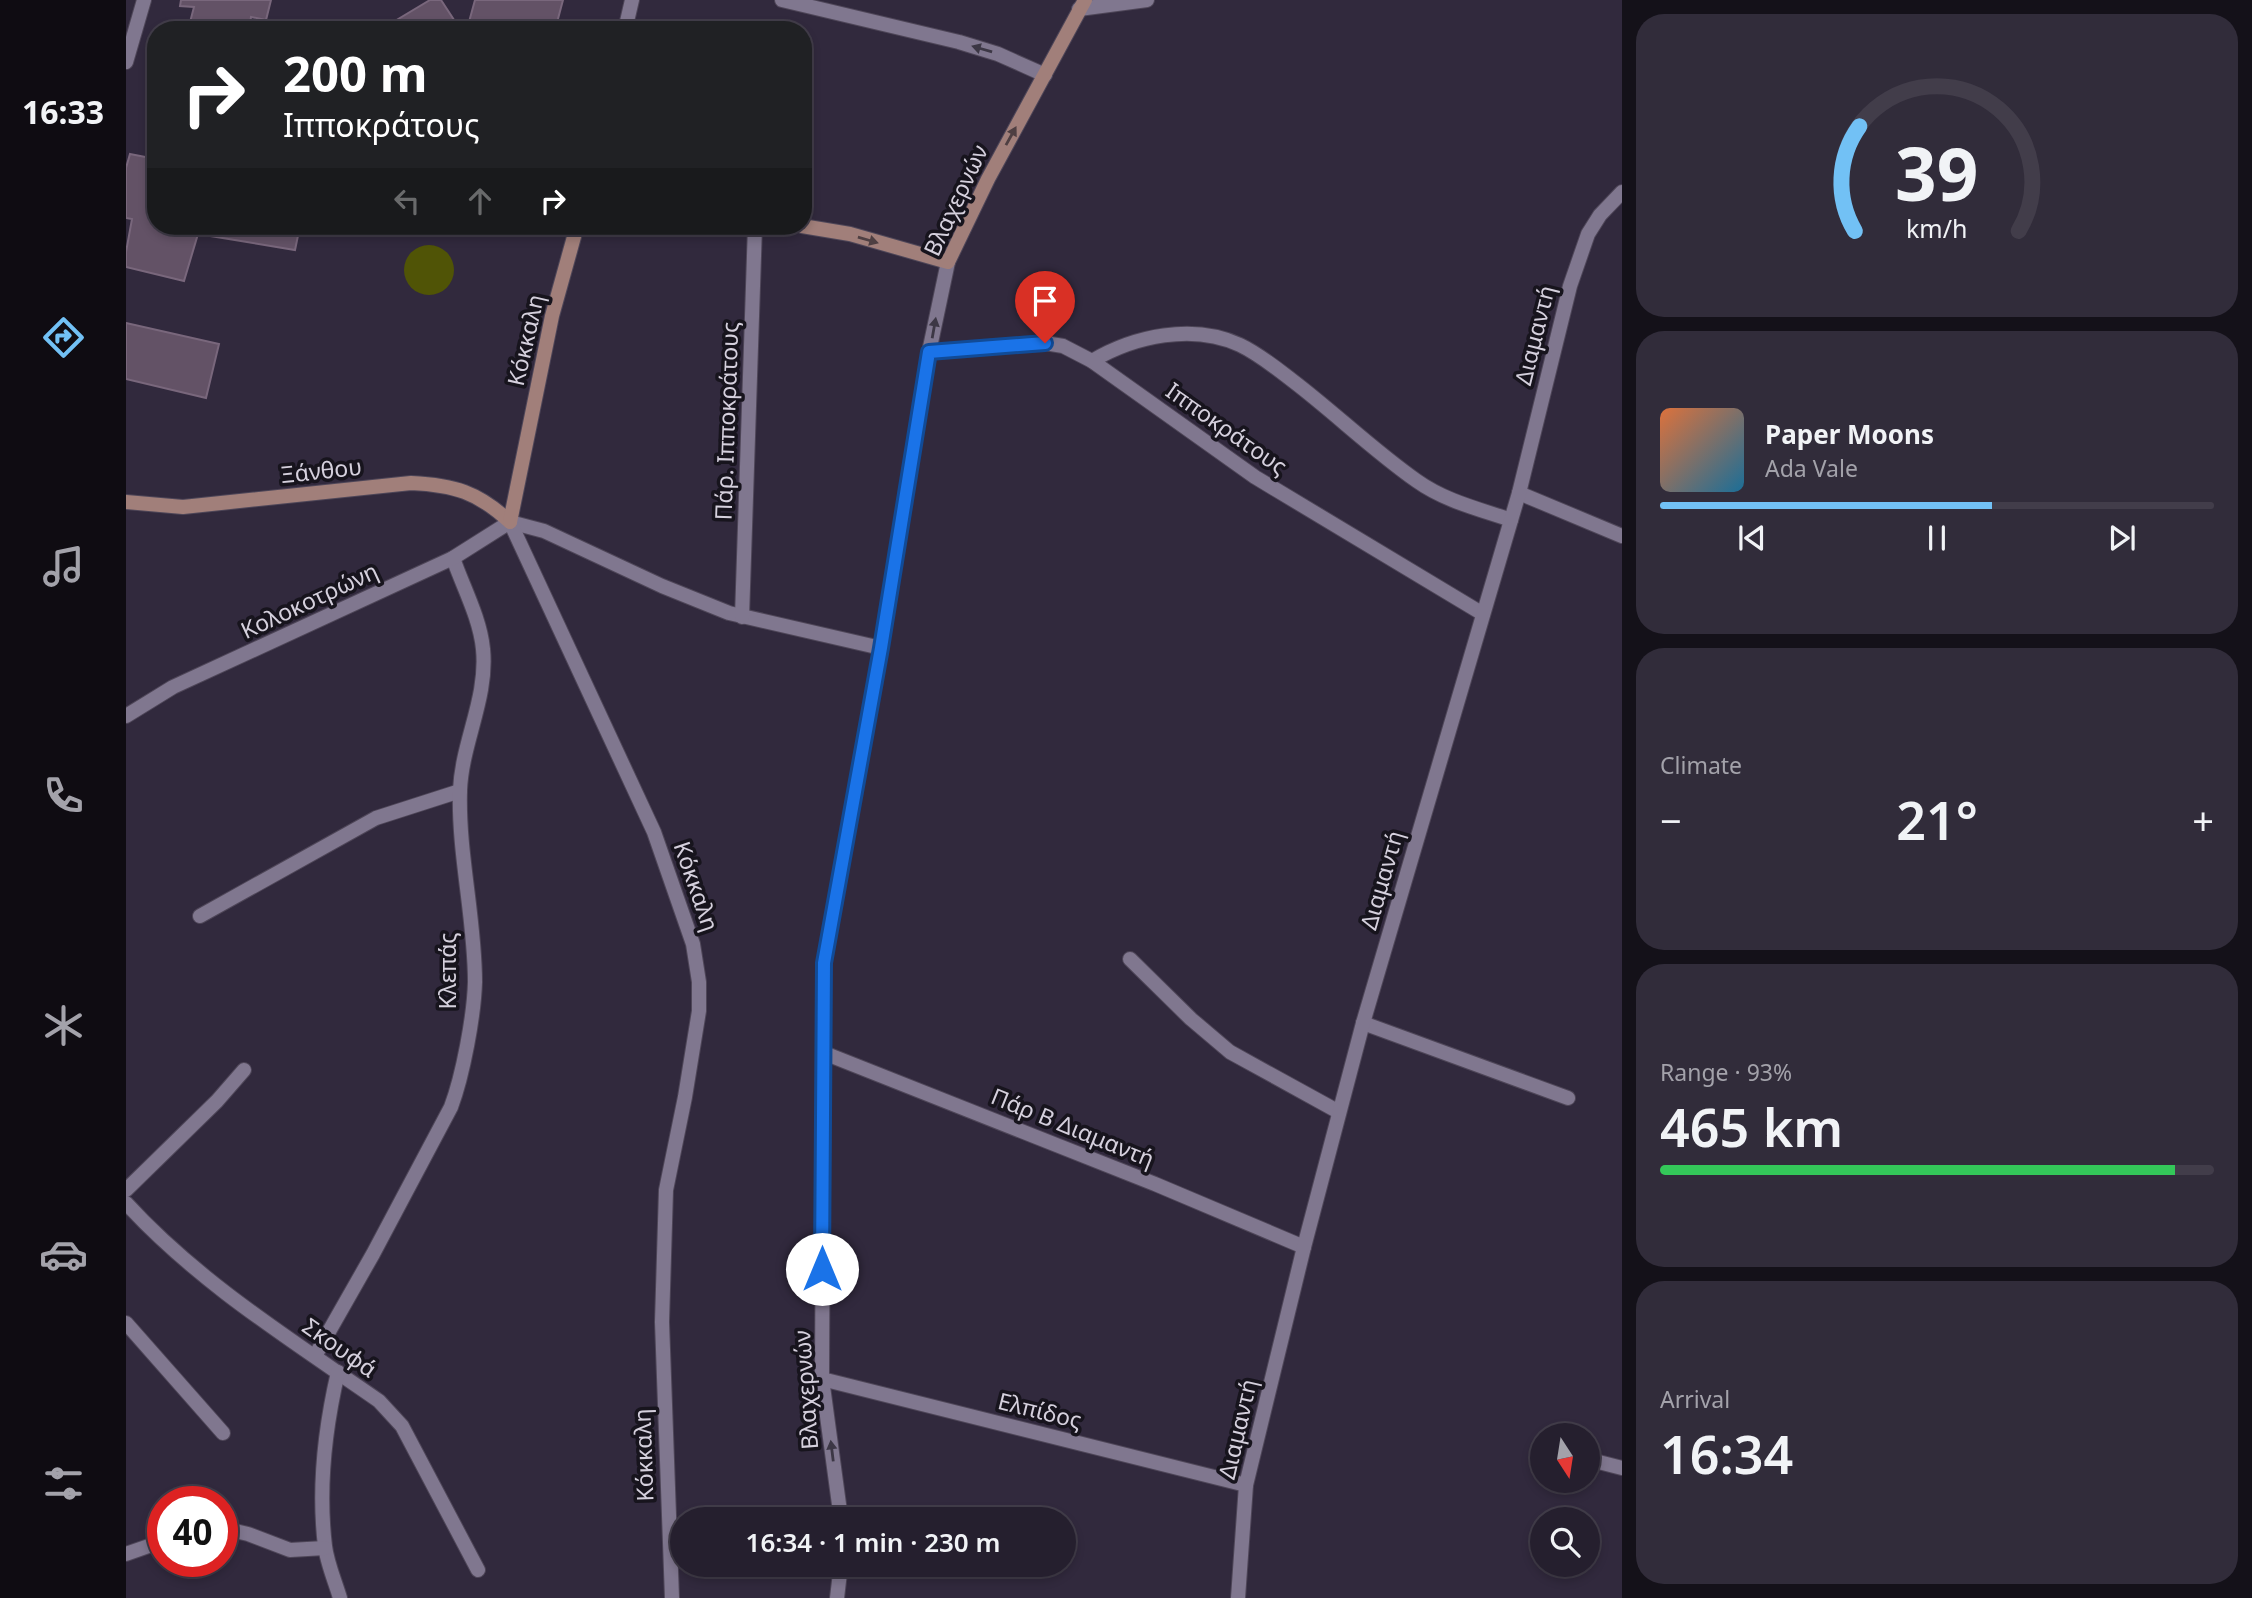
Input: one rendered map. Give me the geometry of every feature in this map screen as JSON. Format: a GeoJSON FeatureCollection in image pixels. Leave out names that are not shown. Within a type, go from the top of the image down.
{"type":"FeatureCollection","features":[{"type":"Feature","properties":{"kind":"main road","name":"Βλαχερνών"},"geometry":{"type":"LineString","coordinates":[[948,262],[988,179],[1082,4]]}},
{"type":"Feature","properties":{"kind":"main road"},"geometry":{"type":"LineString","coordinates":[[812,228],[850,234],[948,262]]}},
{"type":"Feature","properties":{"kind":"main road","name":"Κόκκαλη"},"geometry":{"type":"LineString","coordinates":[[510,522],[552,316],[574,235]]}},
{"type":"Feature","properties":{"kind":"main road","name":"Ξάνθου"},"geometry":{"type":"LineString","coordinates":[[126,502],[184,507],[411,483],[460,489],[494,507],[510,522]]}},
{"type":"Feature","properties":{"kind":"street"},"geometry":{"type":"LineString","coordinates":[[126,62],[144,0]]}},
{"type":"Feature","properties":{"kind":"street"},"geometry":{"type":"LineString","coordinates":[[627,21],[632,0]]}},
{"type":"Feature","properties":{"kind":"street"},"geometry":{"type":"LineString","coordinates":[[782,0],[959,42],[998,54],[1045,75]]}},
{"type":"Feature","properties":{"kind":"street"},"geometry":{"type":"LineString","coordinates":[[1082,4],[1147,0]]}},
{"type":"Feature","properties":{"kind":"street","name":"Διαμαντή"},"geometry":{"type":"LineString","coordinates":[[1238,1598],[1246,1485],[1304,1247],[1363,1023],[1519,493],[1570,286],[1588,234],[1600,215],[1622,192]]}},
{"type":"Feature","properties":{"kind":"street","name":"Πάρ. Ιπποκράτους"},"geometry":{"type":"LineString","coordinates":[[742,617],[755,235]]}},
{"type":"Feature","properties":{"kind":"street","name":"Βλαχερνών"},"geometry":{"type":"LineString","coordinates":[[839,1507],[822,1380],[824,963],[881,648],[929,352],[948,262]]}},
{"type":"Feature","properties":{"kind":"street"},"geometry":{"type":"LineString","coordinates":[[1092,361],[1125,345],[1178,334],[1214,336],[1238,344],[1258,355],[1331,410],[1417,481],[1452,500],[1511,520]]}},
{"type":"Feature","properties":{"kind":"street","name":"Ιπποκράτους"},"geometry":{"type":"LineString","coordinates":[[929,352],[1045,343],[1063,346],[1092,361],[1255,477],[1483,614]]}},
{"type":"Feature","properties":{"kind":"street"},"geometry":{"type":"LineString","coordinates":[[1519,493],[1622,536]]}},
{"type":"Feature","properties":{"kind":"street"},"geometry":{"type":"LineString","coordinates":[[510,522],[544,531],[662,586],[742,617],[881,648]]}},
{"type":"Feature","properties":{"kind":"street","name":"Κολοκοτρώνη"},"geometry":{"type":"LineString","coordinates":[[126,716],[173,687],[453,558],[510,522]]}},
{"type":"Feature","properties":{"kind":"street","name":"Κόκκαλη"},"geometry":{"type":"LineString","coordinates":[[510,522],[654,832],[693,944],[697,969],[699,1011],[666,1190],[662,1335],[672,1598]]}},
{"type":"Feature","properties":{"kind":"street","name":"Κλεπάς"},"geometry":{"type":"LineString","coordinates":[[315,1356],[442,1129],[458,1089],[475,983],[461,835],[460,791],[463,764],[481,694],[484,663],[480,631],[453,558]]}},
{"type":"Feature","properties":{"kind":"street"},"geometry":{"type":"LineString","coordinates":[[200,916],[376,818],[460,791]]}},
{"type":"Feature","properties":{"kind":"street"},"geometry":{"type":"LineString","coordinates":[[1130,958],[1191,1019],[1230,1052],[1339,1112]]}},
{"type":"Feature","properties":{"kind":"street"},"geometry":{"type":"LineString","coordinates":[[1363,1023],[1568,1098]]}},
{"type":"Feature","properties":{"kind":"street","name":"Πάρ Β Διαμαντή"},"geometry":{"type":"LineString","coordinates":[[824,1054],[1155,1184],[1304,1247]]}},
{"type":"Feature","properties":{"kind":"street"},"geometry":{"type":"LineString","coordinates":[[126,1190],[217,1101],[244,1070]]}},
{"type":"Feature","properties":{"kind":"street","name":"Σκουφά"},"geometry":{"type":"LineString","coordinates":[[126,1203],[229,1296],[379,1401],[402,1426],[478,1570]]}},
{"type":"Feature","properties":{"kind":"street"},"geometry":{"type":"LineString","coordinates":[[126,1323],[223,1433]]}},
{"type":"Feature","properties":{"kind":"street"},"geometry":{"type":"LineString","coordinates":[[338,1372],[330,1406],[323,1496],[326,1548],[340,1598]]}},
{"type":"Feature","properties":{"kind":"street","name":"Ελπίδος"},"geometry":{"type":"LineString","coordinates":[[822,1380],[1246,1485]]}},
{"type":"Feature","properties":{"kind":"street"},"geometry":{"type":"LineString","coordinates":[[1600,1462],[1622,1468]]}},
{"type":"Feature","properties":{"kind":"street"},"geometry":{"type":"LineString","coordinates":[[238,1532],[290,1550],[326,1548]]}},
{"type":"Feature","properties":{"kind":"street"},"geometry":{"type":"LineString","coordinates":[[126,1554],[147,1547]]}},
{"type":"Feature","properties":{"kind":"street"},"geometry":{"type":"LineString","coordinates":[[837,1598],[839,1577]]}},
{"type":"Feature","properties":{"kind":"shaded area"},"geometry":{"type":"Polygon","coordinates":[[[429,245],[446,253],[454,270],[446,287],[429,295],[412,287],[404,270],[412,253],[429,245]]]}},
{"type":"Feature","properties":{"kind":"building"},"geometry":{"type":"Polygon","coordinates":[[[181,0],[271,0],[266,20],[251,17],[250,21],[190,21],[194,7],[180,6],[181,0]]]}},
{"type":"Feature","properties":{"kind":"building"},"geometry":{"type":"Polygon","coordinates":[[[430,0],[441,0],[455,21],[395,21],[430,0]]]}},
{"type":"Feature","properties":{"kind":"building"},"geometry":{"type":"Polygon","coordinates":[[[475,0],[563,0],[557,21],[469,21],[475,0]]]}},
{"type":"Feature","properties":{"kind":"building"},"geometry":{"type":"Polygon","coordinates":[[[130,154],[147,157],[147,235],[198,235],[184,281],[126,267],[132,219],[126,218],[126,168],[130,154]]]}},
{"type":"Feature","properties":{"kind":"building"},"geometry":{"type":"Polygon","coordinates":[[[204,235],[298,235],[295,250],[204,235]]]}},
{"type":"Feature","properties":{"kind":"building"},"geometry":{"type":"Polygon","coordinates":[[[126,323],[219,344],[206,398],[126,379],[126,323]]]}},
{"type":"Feature","properties":{"kind":"route"},"geometry":{"type":"LineString","coordinates":[[822,1269],[824,963],[881,648],[929,352],[1045,343]]}}]}
